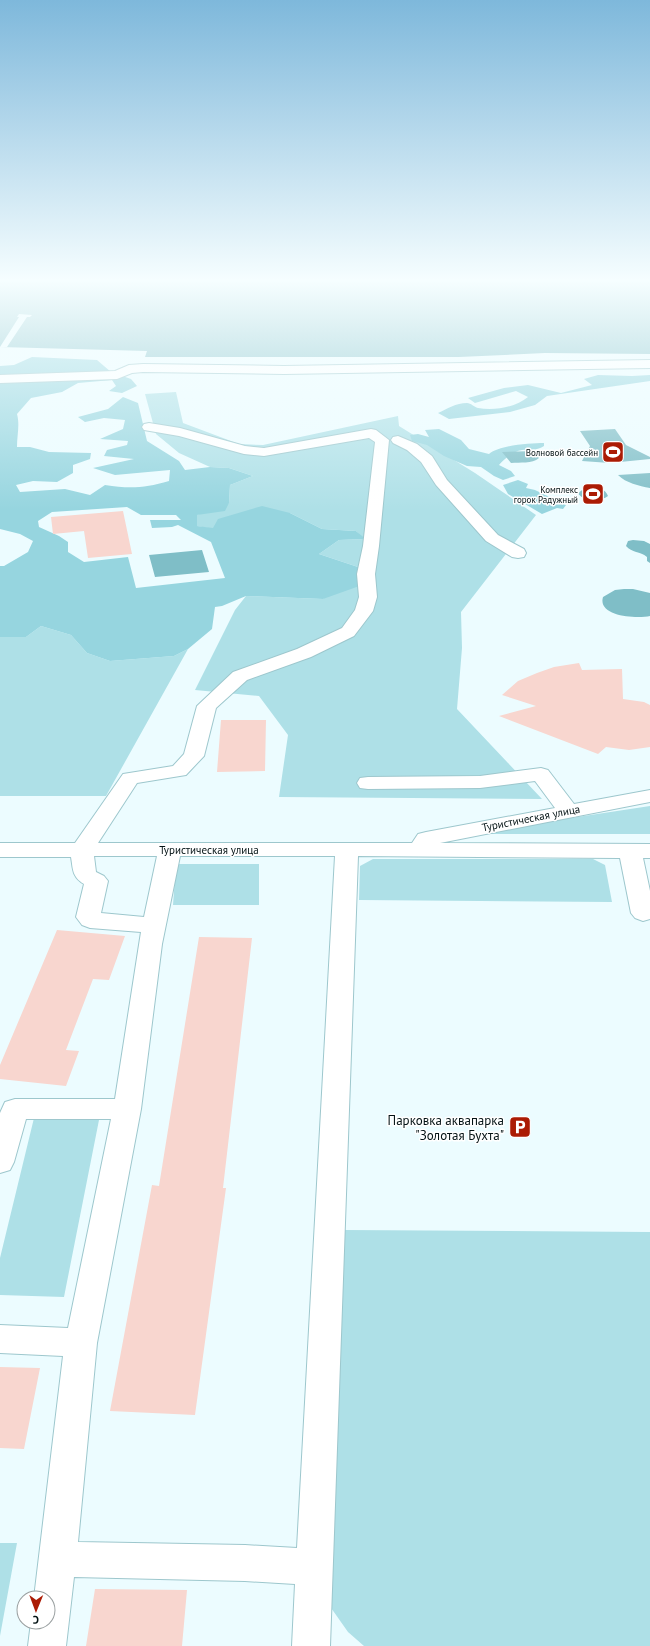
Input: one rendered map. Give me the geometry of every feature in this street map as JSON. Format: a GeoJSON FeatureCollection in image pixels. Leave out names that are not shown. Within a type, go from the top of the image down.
{"type":"FeatureCollection","features":[{"type":"Feature","properties":{"kind":"street"},"geometry":{"type":"LineString","coordinates":[[0,379],[116,375],[129,368],[315,370],[650,364]]}},
{"type":"Feature","properties":{"kind":"street"},"geometry":{"type":"LineString","coordinates":[[149,427],[180,432],[244,450],[264,452],[371,433],[382,440],[371,546],[366,574],[368,597],[364,611],[348,632],[304,653],[240,676],[206,706],[194,756],[179,771],[130,778],[82,850],[85,875],[96,881],[88,917],[90,920],[154,925]]}},
{"type":"Feature","properties":{"kind":"street"},"geometry":{"type":"LineString","coordinates":[[398,440],[412,447],[427,459],[441,482],[492,538],[518,552]]}},
{"type":"Feature","properties":{"kind":"street"},"geometry":{"type":"LineString","coordinates":[[368,783],[480,782],[541,774],[568,811]]}},
{"type":"Feature","properties":{"kind":"street","name":"Туристическая улица"},"geometry":{"type":"LineString","coordinates":[[418,851],[426,840],[650,796]]}},
{"type":"Feature","properties":{"kind":"street","name":"Туристическая улица"},"geometry":{"type":"LineString","coordinates":[[0,850],[640,851]]}},
{"type":"Feature","properties":{"kind":"street"},"geometry":{"type":"LineString","coordinates":[[47,1646],[58,1559],[81,1343],[127,1109],[154,925],[170,850]]}},
{"type":"Feature","properties":{"kind":"street"},"geometry":{"type":"LineString","coordinates":[[311,1646],[347,850]]}},
{"type":"Feature","properties":{"kind":"street"},"geometry":{"type":"LineString","coordinates":[[640,851],[643,913]]}},
{"type":"Feature","properties":{"kind":"street"},"geometry":{"type":"LineString","coordinates":[[0,1162],[15,1108],[127,1109]]}},
{"type":"Feature","properties":{"kind":"street"},"geometry":{"type":"LineString","coordinates":[[0,1339],[81,1343]]}},
{"type":"Feature","properties":{"kind":"street"},"geometry":{"type":"LineString","coordinates":[[58,1559],[245,1563],[314,1567]]}},
{"type":"Feature","properties":{"kind":"shaded area"},"geometry":{"type":"Polygon","coordinates":[[[32,357],[97,360],[111,372],[131,379],[137,386],[122,393],[109,391],[116,386],[112,380],[78,383],[62,392],[31,398],[17,414],[17,447],[30,447],[49,452],[91,453],[90,459],[73,465],[73,473],[57,482],[33,481],[16,485],[20,492],[65,489],[90,495],[105,485],[137,487],[169,481],[170,470],[115,475],[93,468],[134,459],[104,456],[107,450],[127,445],[128,441],[100,439],[123,429],[125,420],[104,418],[85,422],[78,417],[108,409],[123,397],[138,403],[147,441],[179,461],[185,470],[210,467],[229,468],[253,476],[230,485],[229,503],[225,511],[197,515],[197,526],[213,528],[218,519],[262,506],[290,513],[322,529],[356,531],[366,539],[339,540],[319,554],[358,567],[365,584],[323,599],[246,596],[222,606],[215,607],[212,629],[188,649],[174,656],[110,661],[87,653],[71,635],[41,626],[26,637],[0,637],[0,566],[4,566],[28,552],[33,541],[20,534],[0,529],[0,366],[14,365],[32,357]],[[127,507],[52,512],[38,521],[39,527],[68,542],[68,552],[84,562],[128,557],[136,588],[225,578],[211,542],[178,525],[172,527],[152,528],[150,520],[181,520],[176,515],[141,515],[127,507]]]}},
{"type":"Feature","properties":{"kind":"shaded area"},"geometry":{"type":"Polygon","coordinates":[[[145,357],[463,357],[459,357],[145,357]]]}},
{"type":"Feature","properties":{"kind":"shaded area"},"geometry":{"type":"Polygon","coordinates":[[[598,375],[650,375],[650,381],[547,396],[535,405],[510,412],[449,419],[438,413],[452,406],[463,403],[468,403],[485,409],[511,406],[528,397],[516,391],[475,403],[468,398],[504,388],[528,385],[561,393],[592,385],[584,379],[598,375]]]}},
{"type":"Feature","properties":{"kind":"shaded area"},"geometry":{"type":"Polygon","coordinates":[[[176,392],[183,423],[239,444],[263,445],[398,416],[399,426],[475,473],[536,515],[461,612],[462,648],[457,709],[542,799],[279,797],[288,735],[259,696],[195,690],[235,610],[246,596],[323,599],[358,567],[319,554],[339,540],[365,539],[356,531],[322,529],[290,513],[213,529],[197,526],[197,515],[229,503],[230,485],[253,476],[229,468],[210,467],[179,453],[156,434],[145,394],[176,392]]]}},
{"type":"Feature","properties":{"kind":"shaded area"},"geometry":{"type":"Polygon","coordinates":[[[439,429],[461,440],[469,449],[489,454],[500,448],[515,445],[544,443],[544,446],[536,449],[522,450],[506,458],[499,465],[511,471],[515,476],[503,480],[481,467],[467,466],[444,456],[427,445],[412,441],[410,435],[418,434],[429,437],[425,430],[439,429]]]}},
{"type":"Feature","properties":{"kind":"shaded area","name":"Волновой бассейн"},"geometry":{"type":"Polygon","coordinates":[[[615,429],[626,445],[650,457],[650,459],[610,463],[582,461],[590,446],[580,431],[615,429]]]}},
{"type":"Feature","properties":{"kind":"shaded area"},"geometry":{"type":"Polygon","coordinates":[[[537,451],[539,458],[536,460],[511,463],[502,452],[537,451]]]}},
{"type":"Feature","properties":{"kind":"shaded area"},"geometry":{"type":"Polygon","coordinates":[[[650,473],[650,488],[629,482],[618,475],[650,473]]]}},
{"type":"Feature","properties":{"kind":"shaded area"},"geometry":{"type":"Polygon","coordinates":[[[518,480],[528,484],[526,488],[535,490],[566,505],[563,509],[557,508],[542,514],[508,494],[503,485],[518,480]]]}},
{"type":"Feature","properties":{"kind":"shaded area","name":"Комплекс горок Радужный"},"geometry":{"type":"Polygon","coordinates":[[[585,488],[602,489],[608,496],[597,500],[584,498],[578,493],[585,488]]]}},
{"type":"Feature","properties":{"kind":"shaded area"},"geometry":{"type":"Polygon","coordinates":[[[628,541],[644,541],[650,544],[650,563],[647,561],[647,557],[631,550],[626,546],[628,541]]]}},
{"type":"Feature","properties":{"kind":"shaded area"},"geometry":{"type":"Polygon","coordinates":[[[202,550],[209,572],[155,577],[149,555],[202,550]]]}},
{"type":"Feature","properties":{"kind":"shaded area"},"geometry":{"type":"Polygon","coordinates":[[[633,589],[650,593],[650,616],[628,617],[612,613],[606,609],[603,604],[603,597],[615,590],[633,589]]]}},
{"type":"Feature","properties":{"kind":"shaded area"},"geometry":{"type":"Polygon","coordinates":[[[41,626],[71,635],[87,653],[110,661],[174,656],[188,649],[106,796],[0,796],[0,637],[26,637],[41,626]]]}},
{"type":"Feature","properties":{"kind":"shaded area"},"geometry":{"type":"Polygon","coordinates":[[[650,806],[650,834],[492,834],[492,830],[650,806]]]}},
{"type":"Feature","properties":{"kind":"shaded area"},"geometry":{"type":"Polygon","coordinates":[[[373,859],[593,859],[605,865],[612,902],[359,900],[360,866],[373,859]]]}},
{"type":"Feature","properties":{"kind":"shaded area"},"geometry":{"type":"Polygon","coordinates":[[[176,864],[259,864],[259,905],[173,905],[176,864]]]}},
{"type":"Feature","properties":{"kind":"shaded area"},"geometry":{"type":"Polygon","coordinates":[[[34,1118],[99,1120],[64,1297],[0,1295],[0,1258],[34,1118]]]}},
{"type":"Feature","properties":{"kind":"shaded area"},"geometry":{"type":"Polygon","coordinates":[[[344,1230],[650,1232],[650,1646],[364,1646],[348,1632],[329,1605],[344,1230]]]}},
{"type":"Feature","properties":{"kind":"shaded area"},"geometry":{"type":"Polygon","coordinates":[[[0,1543],[17,1543],[0,1636],[0,1543]]]}},
{"type":"Feature","properties":{"kind":"building"},"geometry":{"type":"Polygon","coordinates":[[[123,511],[132,554],[88,558],[84,531],[53,534],[51,517],[123,511]]]}},
{"type":"Feature","properties":{"kind":"building"},"geometry":{"type":"Polygon","coordinates":[[[579,663],[582,670],[622,669],[623,699],[644,702],[650,705],[650,747],[629,750],[606,747],[598,754],[499,716],[536,706],[502,695],[518,681],[554,667],[579,663]]]}},
{"type":"Feature","properties":{"kind":"building"},"geometry":{"type":"Polygon","coordinates":[[[221,720],[266,720],[265,771],[217,772],[221,720]]]}},
{"type":"Feature","properties":{"kind":"building"},"geometry":{"type":"Polygon","coordinates":[[[57,930],[125,936],[109,980],[93,979],[66,1050],[79,1051],[66,1086],[0,1079],[0,1065],[57,930]]]}},
{"type":"Feature","properties":{"kind":"building"},"geometry":{"type":"Polygon","coordinates":[[[199,937],[252,938],[223,1188],[226,1188],[195,1415],[110,1411],[152,1185],[159,1186],[199,937]]]}},
{"type":"Feature","properties":{"kind":"building"},"geometry":{"type":"Polygon","coordinates":[[[0,1367],[40,1368],[24,1449],[0,1448],[0,1367]]]}},
{"type":"Feature","properties":{"kind":"building"},"geometry":{"type":"Polygon","coordinates":[[[95,1589],[187,1590],[182,1646],[86,1646],[95,1589]]]}},
{"type":"Feature","properties":{"kind":"place","name":"Волновой бассейн"},"geometry":{"type":"Point","coordinates":[613,452]}},
{"type":"Feature","properties":{"kind":"place","name":"Комплекс горок Радужный"},"geometry":{"type":"Point","coordinates":[593,494]}},
{"type":"Feature","properties":{"kind":"place","name":"Парковка аквапарка \"Золотая Бухта\""},"geometry":{"type":"Point","coordinates":[520,1127]}}]}
